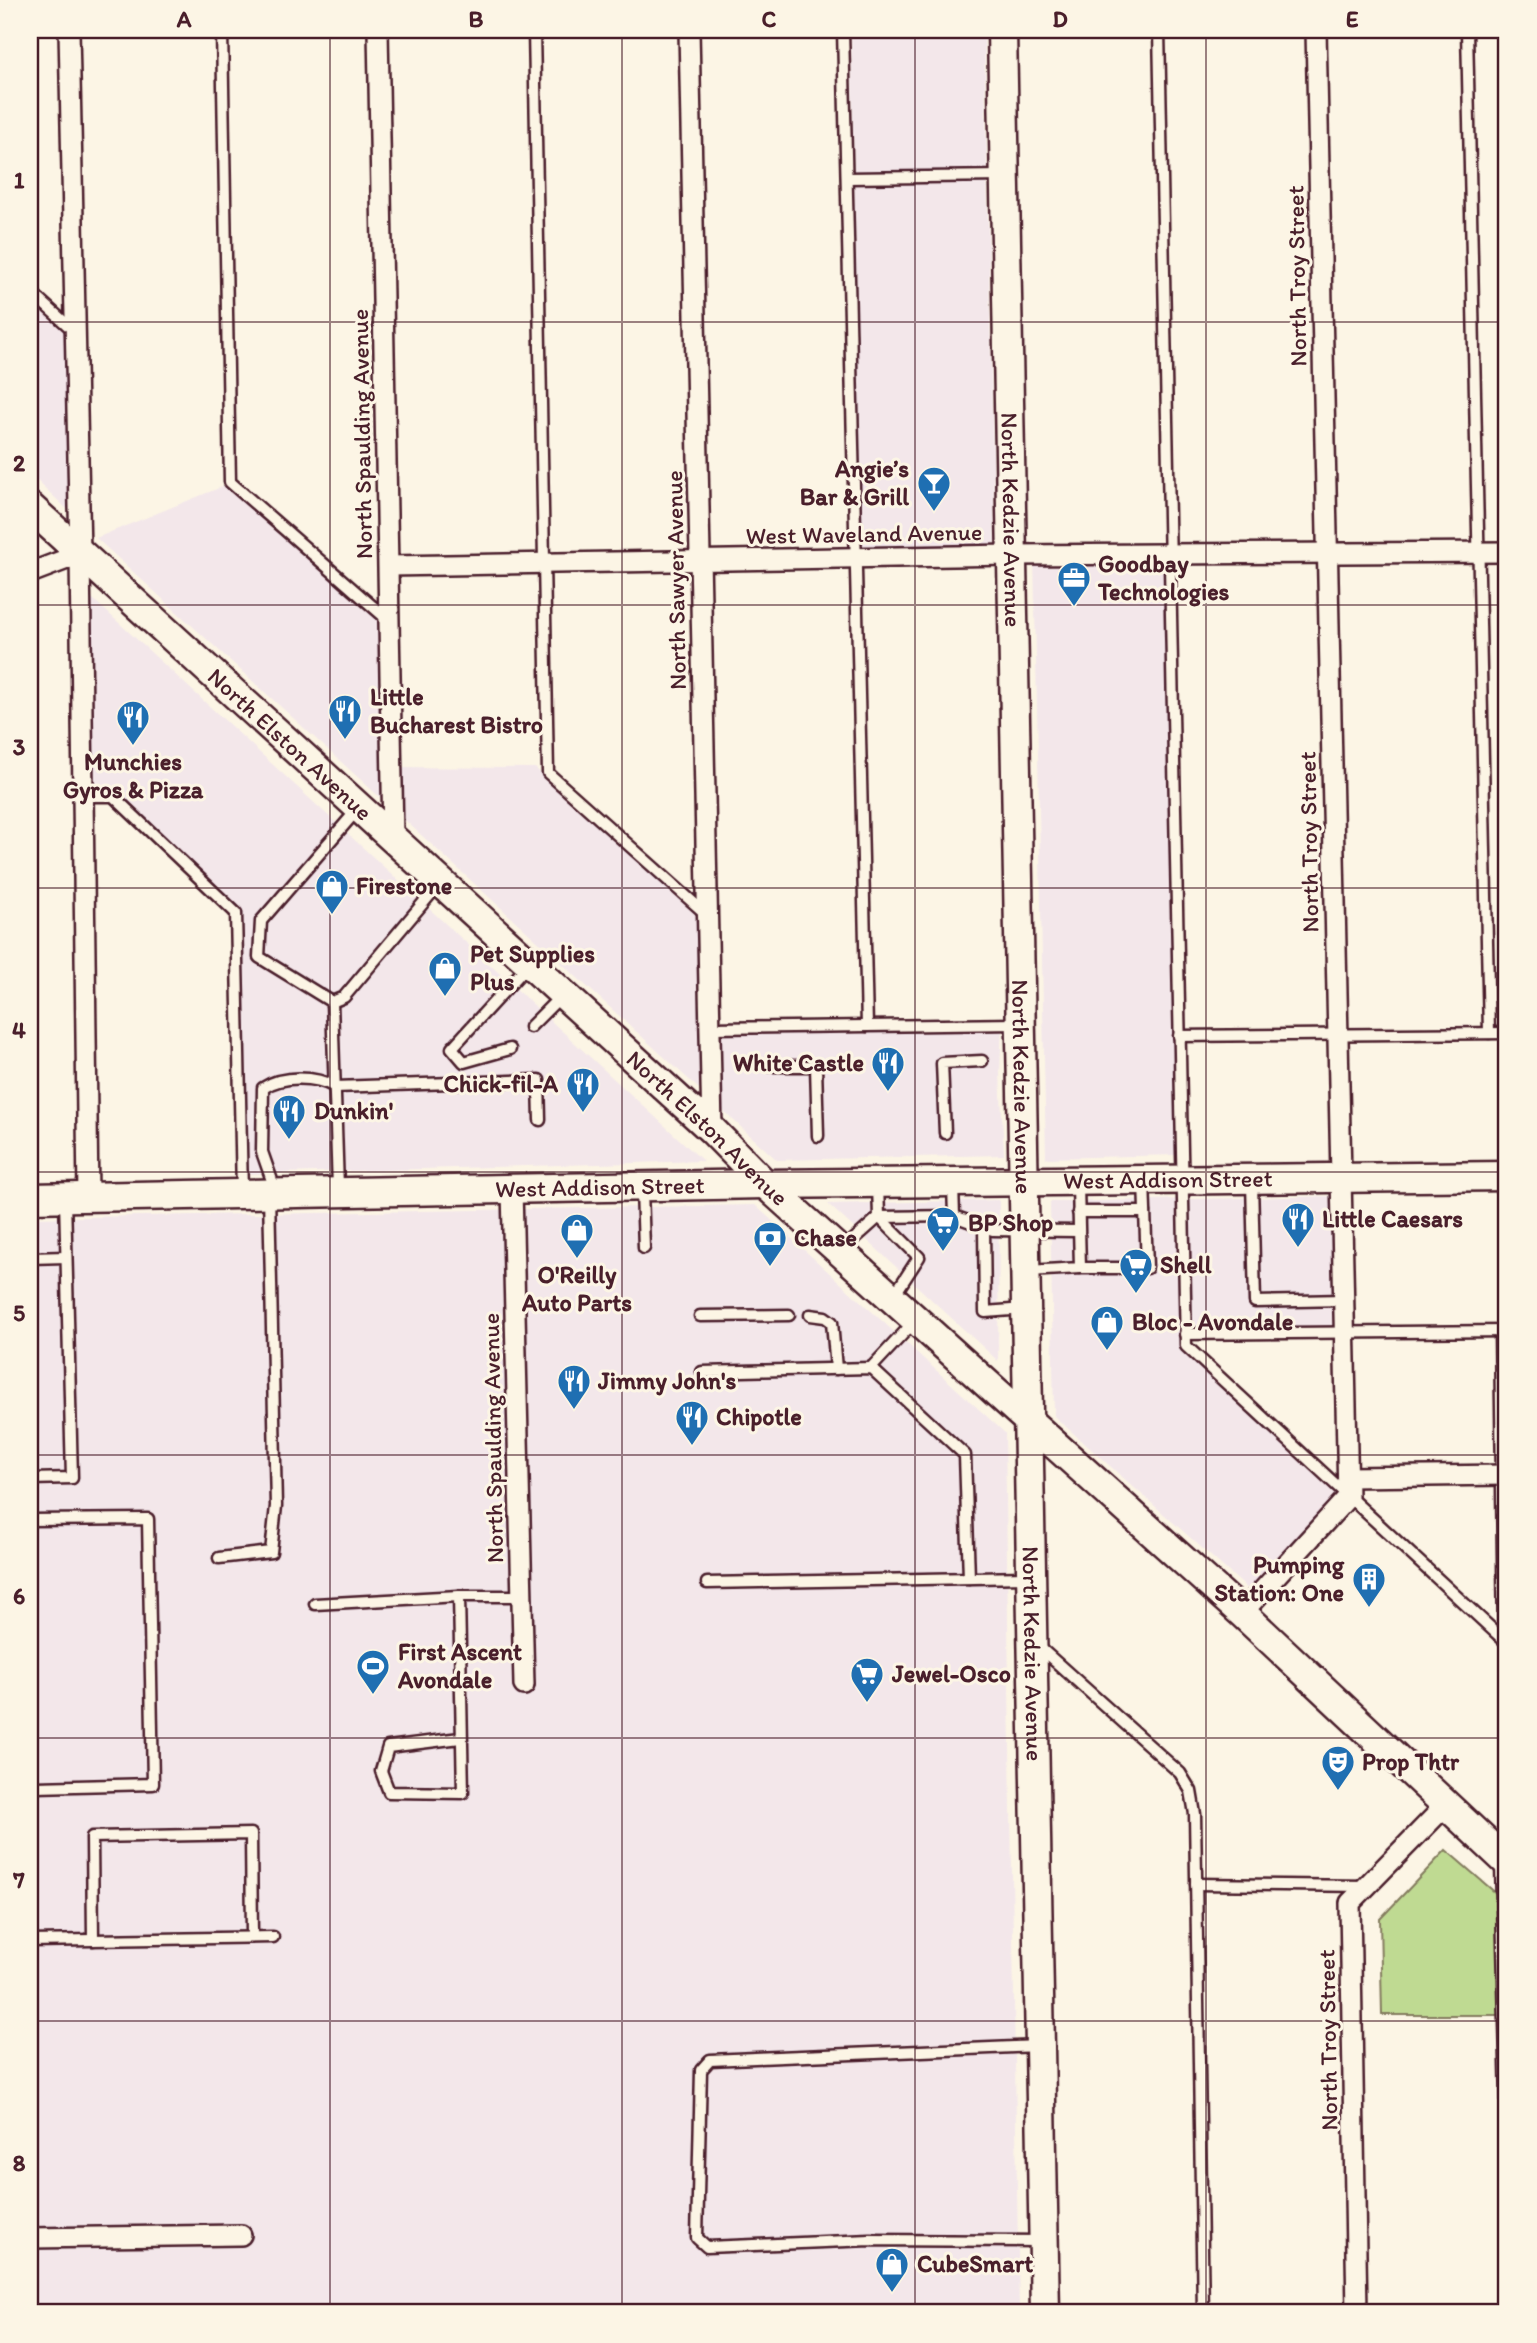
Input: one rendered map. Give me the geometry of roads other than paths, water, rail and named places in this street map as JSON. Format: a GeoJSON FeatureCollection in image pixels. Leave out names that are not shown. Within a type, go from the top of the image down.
{"type":"FeatureCollection","features":[{"type":"Feature","properties":{"kind":"main road","name":"North Kedzie Avenue"},"geometry":{"type":"LineString","coordinates":[[1002,30],[1045,2313]]}},
{"type":"Feature","properties":{"kind":"main road","name":"North Elston Avenue"},"geometry":{"type":"LineString","coordinates":[[30,507],[712,1130],[765,1184],[1242,1613],[1504,1859]]}},
{"type":"Feature","properties":{"kind":"main road","name":"West Addison Street"},"geometry":{"type":"LineString","coordinates":[[30,1199],[878,1182],[1507,1176]]}},
{"type":"Feature","properties":{"kind":"street"},"geometry":{"type":"LineString","coordinates":[[69,30],[80,554],[81,796],[76,1198]]}},
{"type":"Feature","properties":{"kind":"street","name":"North Spaulding Avenue"},"geometry":{"type":"LineString","coordinates":[[378,30],[393,837]]}},
{"type":"Feature","properties":{"kind":"street","name":"North Sawyer Avenue"},"geometry":{"type":"LineString","coordinates":[[690,30],[712,1130]]}},
{"type":"Feature","properties":{"kind":"street","name":"North Troy Street"},"geometry":{"type":"LineString","coordinates":[[1316,30],[1348,1497]]}},
{"type":"Feature","properties":{"kind":"street","name":"West Waveland Avenue"},"geometry":{"type":"LineString","coordinates":[[390,566],[1012,555],[1507,552]]}},
{"type":"Feature","properties":{"kind":"street"},"geometry":{"type":"LineString","coordinates":[[30,573],[80,554]]}},
{"type":"Feature","properties":{"kind":"street","name":"North Spaulding Avenue"},"geometry":{"type":"LineString","coordinates":[[512,1189],[524,1685]]}},
{"type":"Feature","properties":{"kind":"street"},"geometry":{"type":"LineString","coordinates":[[1348,1477],[1504,1475]]}},
{"type":"Feature","properties":{"kind":"street"},"geometry":{"type":"LineString","coordinates":[[1242,1613],[1348,1497]]}},
{"type":"Feature","properties":{"kind":"street","name":"North Troy Street"},"geometry":{"type":"LineString","coordinates":[[1357,2313],[1350,1903],[1445,1806]]}},
{"type":"Feature","properties":{"kind":"street"},"geometry":{"type":"LineString","coordinates":[[30,2238],[242,2235]]}},
{"type":"Feature","properties":{"kind":"lane"},"geometry":{"type":"LineString","coordinates":[[222,30],[230,482],[390,622]]}},
{"type":"Feature","properties":{"kind":"lane"},"geometry":{"type":"LineString","coordinates":[[534,30],[548,773],[707,915]]}},
{"type":"Feature","properties":{"kind":"lane"},"geometry":{"type":"LineString","coordinates":[[843,30],[867,1026]]}},
{"type":"Feature","properties":{"kind":"lane"},"geometry":{"type":"LineString","coordinates":[[1159,30],[1186,1346],[1506,1642]]}},
{"type":"Feature","properties":{"kind":"lane"},"geometry":{"type":"LineString","coordinates":[[1467,30],[1489,1033]]}},
{"type":"Feature","properties":{"kind":"lane"},"geometry":{"type":"LineString","coordinates":[[847,178],[1004,176]]}},
{"type":"Feature","properties":{"kind":"lane"},"geometry":{"type":"LineString","coordinates":[[30,291],[75,332]]}},
{"type":"Feature","properties":{"kind":"lane"},"geometry":{"type":"LineString","coordinates":[[81,796],[113,796],[236,912],[263,1194]]}},
{"type":"Feature","properties":{"kind":"lane"},"geometry":{"type":"LineString","coordinates":[[332,1002],[259,957],[261,921],[360,807]]}},
{"type":"Feature","properties":{"kind":"lane"},"geometry":{"type":"LineString","coordinates":[[332,1002],[344,997],[441,882]]}},
{"type":"Feature","properties":{"kind":"lane"},"geometry":{"type":"LineString","coordinates":[[510,1049],[464,1062],[452,1048],[529,963]]}},
{"type":"Feature","properties":{"kind":"lane"},"geometry":{"type":"LineString","coordinates":[[530,1027],[563,993]]}},
{"type":"Feature","properties":{"kind":"lane"},"geometry":{"type":"LineString","coordinates":[[332,1002],[338,1192]]}},
{"type":"Feature","properties":{"kind":"lane"},"geometry":{"type":"LineString","coordinates":[[709,1028],[1020,1024]]}},
{"type":"Feature","properties":{"kind":"lane"},"geometry":{"type":"LineString","coordinates":[[1179,1036],[1507,1033]]}},
{"type":"Feature","properties":{"kind":"lane"},"geometry":{"type":"LineString","coordinates":[[945,1133],[942,1063],[982,1061]]}},
{"type":"Feature","properties":{"kind":"lane"},"geometry":{"type":"LineString","coordinates":[[770,1066],[816,1066],[818,1136]]}},
{"type":"Feature","properties":{"kind":"lane"},"geometry":{"type":"LineString","coordinates":[[219,1558],[271,1552],[276,1506],[263,1194],[263,1088],[273,1082],[321,1079],[335,1087],[538,1080],[540,1120]]}},
{"type":"Feature","properties":{"kind":"lane"},"geometry":{"type":"LineString","coordinates":[[1252,1178],[1255,1302],[1344,1300]]}},
{"type":"Feature","properties":{"kind":"lane"},"geometry":{"type":"LineString","coordinates":[[1024,1271],[1147,1268],[1144,1179]]}},
{"type":"Feature","properties":{"kind":"lane"},"geometry":{"type":"LineString","coordinates":[[1078,1180],[1080,1268]]}},
{"type":"Feature","properties":{"kind":"lane"},"geometry":{"type":"LineString","coordinates":[[953,1181],[954,1216]]}},
{"type":"Feature","properties":{"kind":"lane"},"geometry":{"type":"LineString","coordinates":[[878,1182],[880,1217],[919,1257],[892,1297]]}},
{"type":"Feature","properties":{"kind":"lane"},"geometry":{"type":"LineString","coordinates":[[642,1186],[644,1248]]}},
{"type":"Feature","properties":{"kind":"lane"},"geometry":{"type":"LineString","coordinates":[[30,1479],[72,1478],[66,1257],[76,1198]]}},
{"type":"Feature","properties":{"kind":"lane"},"geometry":{"type":"LineString","coordinates":[[1078,1212],[1145,1212]]}},
{"type":"Feature","properties":{"kind":"lane"},"geometry":{"type":"LineString","coordinates":[[841,1251],[880,1217],[954,1216],[993,1230],[1078,1231]]}},
{"type":"Feature","properties":{"kind":"lane"},"geometry":{"type":"LineString","coordinates":[[984,1227],[985,1312],[1025,1309]]}},
{"type":"Feature","properties":{"kind":"lane"},"geometry":{"type":"LineString","coordinates":[[30,1258],[66,1257]]}},
{"type":"Feature","properties":{"kind":"lane"},"geometry":{"type":"LineString","coordinates":[[700,1316],[789,1315]]}},
{"type":"Feature","properties":{"kind":"lane"},"geometry":{"type":"LineString","coordinates":[[810,1315],[825,1317],[832,1322],[836,1368]]}},
{"type":"Feature","properties":{"kind":"lane"},"geometry":{"type":"LineString","coordinates":[[871,1368],[916,1319]]}},
{"type":"Feature","properties":{"kind":"lane"},"geometry":{"type":"LineString","coordinates":[[1185,1334],[1504,1331],[1506,1642]]}},
{"type":"Feature","properties":{"kind":"lane"},"geometry":{"type":"LineString","coordinates":[[702,1372],[871,1368],[965,1455],[969,1578]]}},
{"type":"Feature","properties":{"kind":"lane"},"geometry":{"type":"LineString","coordinates":[[30,1520],[148,1519],[153,1784],[36,1787]]}},
{"type":"Feature","properties":{"kind":"lane"},"geometry":{"type":"LineString","coordinates":[[708,1583],[1030,1577]]}},
{"type":"Feature","properties":{"kind":"lane"},"geometry":{"type":"LineString","coordinates":[[315,1604],[459,1596],[522,1596]]}},
{"type":"Feature","properties":{"kind":"lane"},"geometry":{"type":"LineString","coordinates":[[459,1596],[463,1793],[389,1793],[381,1771],[388,1747],[460,1738]]}},
{"type":"Feature","properties":{"kind":"lane"},"geometry":{"type":"LineString","coordinates":[[1031,1640],[1180,1773],[1191,1791],[1195,1814],[1203,2313]]}},
{"type":"Feature","properties":{"kind":"lane"},"geometry":{"type":"LineString","coordinates":[[93,1940],[92,1837],[251,1835],[253,1937]]}},
{"type":"Feature","properties":{"kind":"lane"},"geometry":{"type":"LineString","coordinates":[[1504,1859],[1507,2103]]}},
{"type":"Feature","properties":{"kind":"lane"},"geometry":{"type":"LineString","coordinates":[[1196,1884],[1366,1886]]}},
{"type":"Feature","properties":{"kind":"lane"},"geometry":{"type":"LineString","coordinates":[[30,1941],[273,1937]]}},
{"type":"Feature","properties":{"kind":"lane"},"geometry":{"type":"LineString","coordinates":[[1040,2046],[710,2060],[701,2070],[697,2238],[707,2247],[870,2240],[1043,2241]]}},
{"type":"Feature","properties":{"kind":"place","name":"Angie’s Bar & Grill"},"geometry":{"type":"Point","coordinates":[934,513]}},
{"type":"Feature","properties":{"kind":"place","name":"Goodbay Technologies"},"geometry":{"type":"Point","coordinates":[1074,608]}},
{"type":"Feature","properties":{"kind":"place","name":"Little Bucharest Bistro"},"geometry":{"type":"Point","coordinates":[345,741]}},
{"type":"Feature","properties":{"kind":"place","name":"Munchies Gyros & Pizza"},"geometry":{"type":"Point","coordinates":[133,747]}},
{"type":"Feature","properties":{"kind":"place","name":"Firestone"},"geometry":{"type":"Point","coordinates":[332,916]}},
{"type":"Feature","properties":{"kind":"place","name":"Pet Supplies Plus"},"geometry":{"type":"Point","coordinates":[445,998]}},
{"type":"Feature","properties":{"kind":"place","name":"White Castle"},"geometry":{"type":"Point","coordinates":[888,1093]}},
{"type":"Feature","properties":{"kind":"place","name":"Chick-fil-A"},"geometry":{"type":"Point","coordinates":[583,1114]}},
{"type":"Feature","properties":{"kind":"place","name":"Dunkin'"},"geometry":{"type":"Point","coordinates":[289,1141]}},
{"type":"Feature","properties":{"kind":"place","name":"Little Caesars"},"geometry":{"type":"Point","coordinates":[1298,1249]}},
{"type":"Feature","properties":{"kind":"place","name":"BP Shop"},"geometry":{"type":"Point","coordinates":[943,1253]}},
{"type":"Feature","properties":{"kind":"place","name":"O'Reilly Auto Parts"},"geometry":{"type":"Point","coordinates":[577,1260]}},
{"type":"Feature","properties":{"kind":"place","name":"Chase"},"geometry":{"type":"Point","coordinates":[770,1268]}},
{"type":"Feature","properties":{"kind":"place","name":"Shell"},"geometry":{"type":"Point","coordinates":[1136,1295]}},
{"type":"Feature","properties":{"kind":"place","name":"Bloc - Avondale"},"geometry":{"type":"Point","coordinates":[1107,1352]}},
{"type":"Feature","properties":{"kind":"place","name":"Jimmy John's"},"geometry":{"type":"Point","coordinates":[574,1411]}},
{"type":"Feature","properties":{"kind":"place","name":"Chipotle"},"geometry":{"type":"Point","coordinates":[692,1447]}},
{"type":"Feature","properties":{"kind":"place","name":"Pumping Station: One"},"geometry":{"type":"Point","coordinates":[1369,1609]}},
{"type":"Feature","properties":{"kind":"place","name":"First Ascent Avondale"},"geometry":{"type":"Point","coordinates":[373,1696]}},
{"type":"Feature","properties":{"kind":"place","name":"Jewel-Osco"},"geometry":{"type":"Point","coordinates":[867,1704]}},
{"type":"Feature","properties":{"kind":"place","name":"Prop Thtr"},"geometry":{"type":"Point","coordinates":[1338,1792]}},
{"type":"Feature","properties":{"kind":"place","name":"CubeSmart"},"geometry":{"type":"Point","coordinates":[892,2294]}}]}
